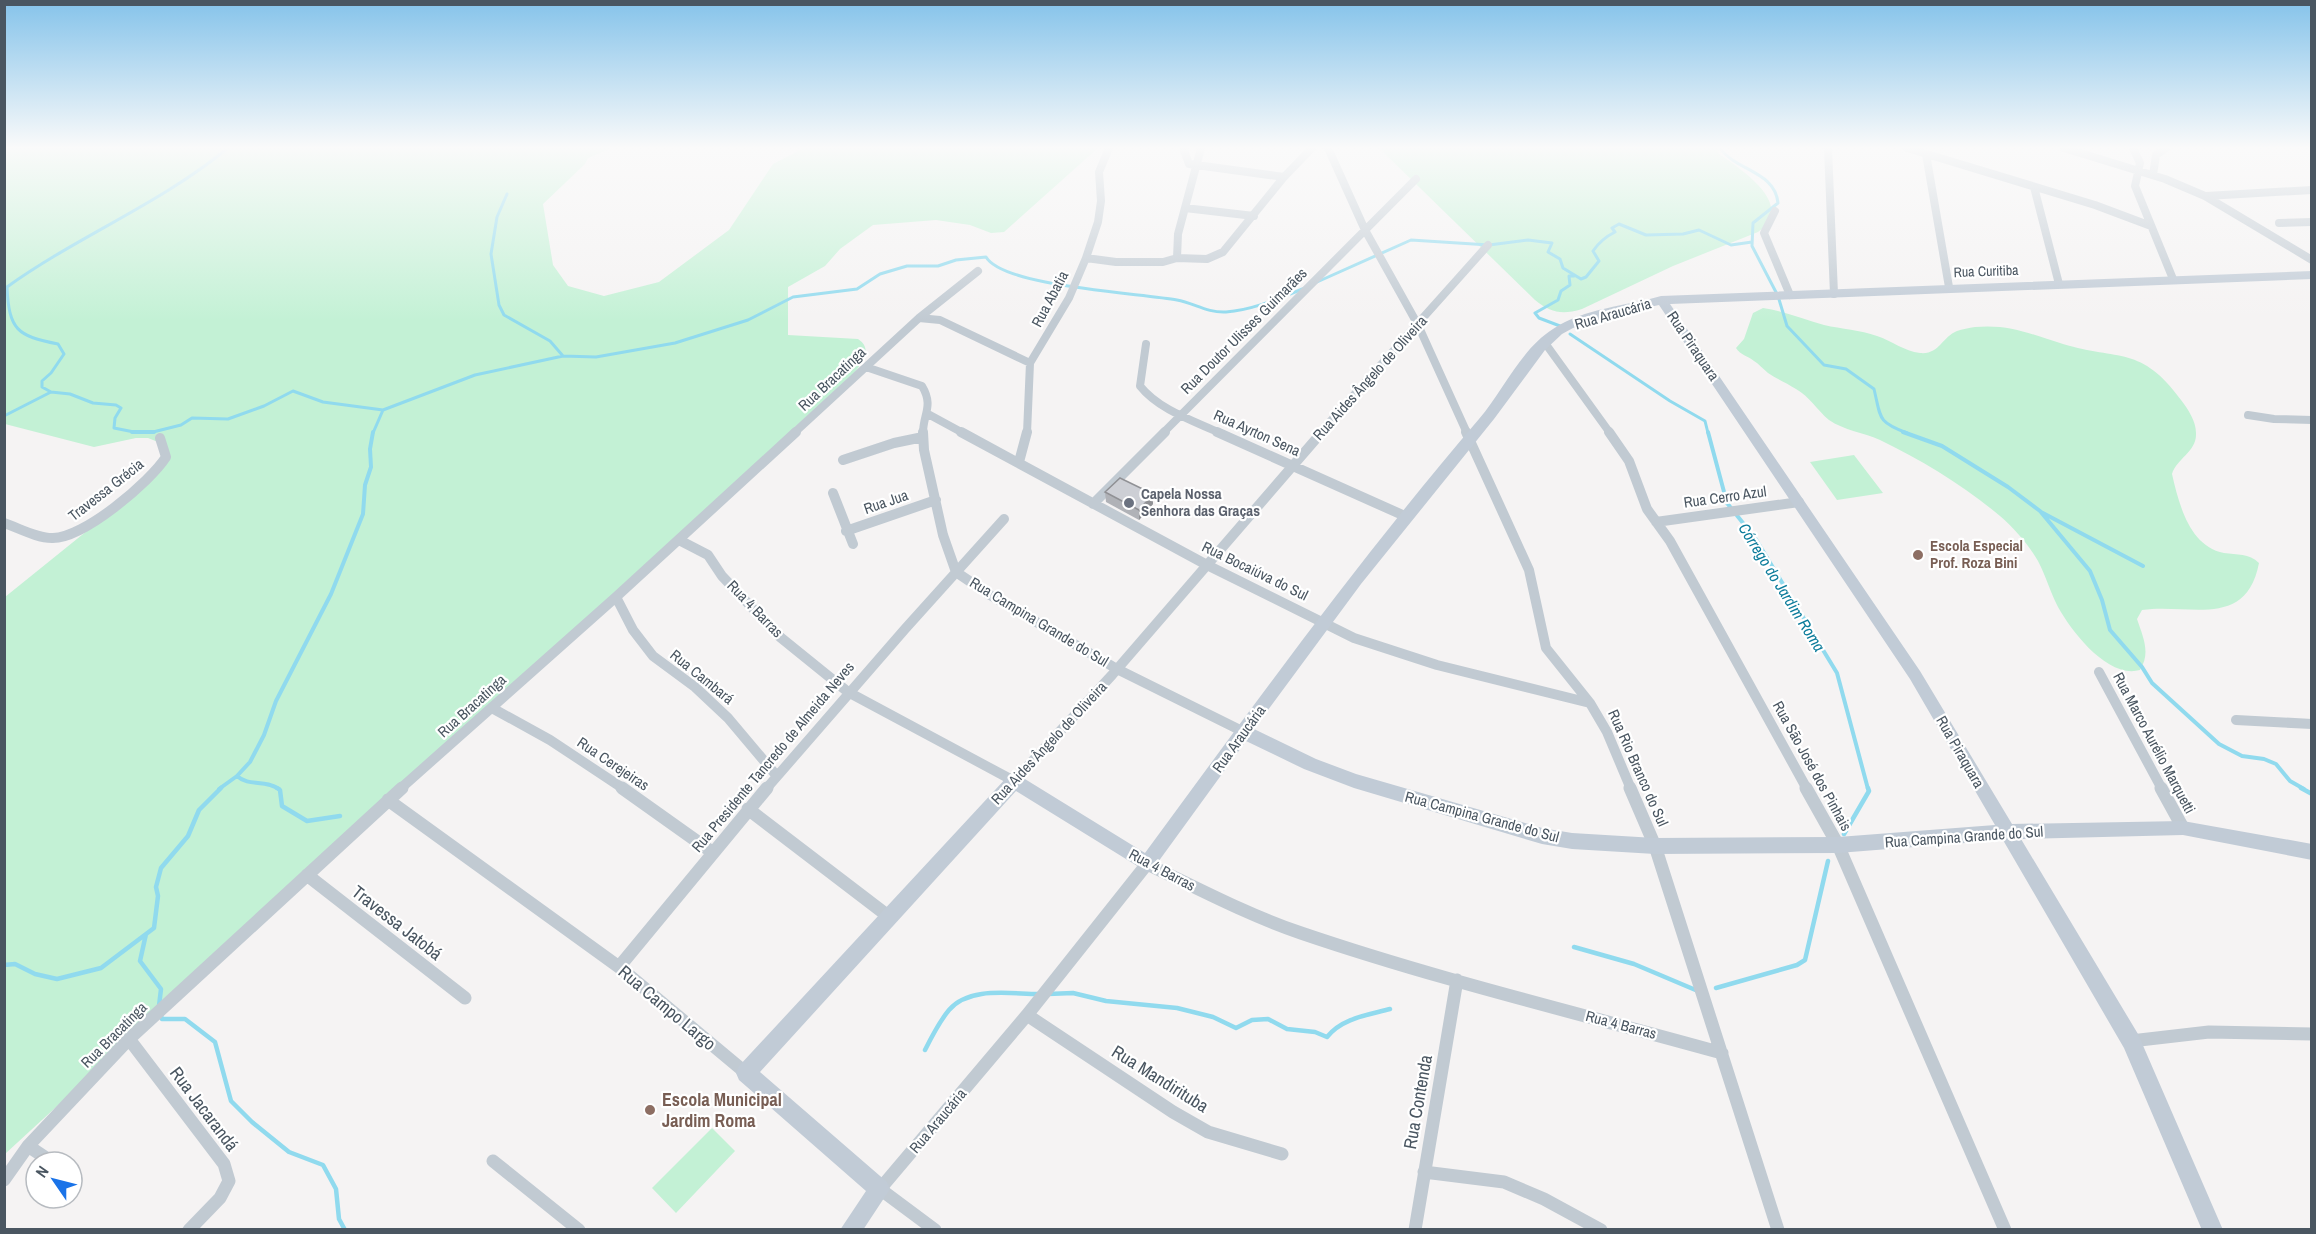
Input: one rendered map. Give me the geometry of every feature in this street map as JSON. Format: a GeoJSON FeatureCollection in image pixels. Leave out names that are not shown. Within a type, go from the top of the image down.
{"type":"FeatureCollection","features":[{"type":"Feature","properties":{"kind":"street","name":"Rua Abatia"},"geometry":{"type":"LineString","coordinates":[[1019,462],[1027,435],[1030,363],[1070,298],[1098,222],[1100,206]]}},
{"type":"Feature","properties":{"kind":"street"},"geometry":{"type":"LineString","coordinates":[[1086,258],[1116,262],[1163,262],[1177,258],[1215,257],[1223,252],[1262,206]]}},
{"type":"Feature","properties":{"kind":"street","name":"Rua Rio Branco do Sul"},"geometry":{"type":"LineString","coordinates":[[1354,206],[1365,230],[1418,325],[1529,570],[1546,648],[1590,703],[1608,732],[1655,846],[1778,1230]]}},
{"type":"Feature","properties":{"kind":"street","name":"Rua Doutor Ulisses Guimarães"},"geometry":{"type":"LineString","coordinates":[[1093,504],[1389,206]]}},
{"type":"Feature","properties":{"kind":"street"},"geometry":{"type":"LineString","coordinates":[[1830,206],[1834,294]]}},
{"type":"Feature","properties":{"kind":"street"},"geometry":{"type":"LineString","coordinates":[[1935,206],[1949,287]]}},
{"type":"Feature","properties":{"kind":"street"},"geometry":{"type":"LineString","coordinates":[[2039,206],[2060,284]]}},
{"type":"Feature","properties":{"kind":"street"},"geometry":{"type":"LineString","coordinates":[[2097,206],[2151,226]]}},
{"type":"Feature","properties":{"kind":"street"},"geometry":{"type":"LineString","coordinates":[[2143,206],[2173,279]]}},
{"type":"Feature","properties":{"kind":"street"},"geometry":{"type":"LineString","coordinates":[[2221,206],[2312,260]]}},
{"type":"Feature","properties":{"kind":"street"},"geometry":{"type":"LineString","coordinates":[[1177,258],[1178,234],[1185,208],[1254,216]]}},
{"type":"Feature","properties":{"kind":"street"},"geometry":{"type":"LineString","coordinates":[[1775,211],[1764,233],[1790,296]]}},
{"type":"Feature","properties":{"kind":"street"},"geometry":{"type":"LineString","coordinates":[[2279,223],[2312,222]]}},
{"type":"Feature","properties":{"kind":"street","name":"Rua Aides Ângelo de Oliveira"},"geometry":{"type":"LineString","coordinates":[[746,1073],[1117,669],[1292,465],[1488,245]]}},
{"type":"Feature","properties":{"kind":"street","name":"Rua Bracatinga"},"geometry":{"type":"LineString","coordinates":[[4,1180],[28,1146],[129,1039],[388,800],[679,540],[919,318],[978,271]]}},
{"type":"Feature","properties":{"kind":"street","name":"Rua Curitiba"},"geometry":{"type":"LineString","coordinates":[[1661,300],[1790,296],[1949,287],[2312,275]]}},
{"type":"Feature","properties":{"kind":"street","name":"Rua Araucária"},"geometry":{"type":"LineString","coordinates":[[850,1230],[880,1190],[1027,1016],[1147,864],[1325,622],[1545,343],[1557,332],[1574,325],[1661,300]]}},
{"type":"Feature","properties":{"kind":"street","name":"Rua Piraquara"},"geometry":{"type":"LineString","coordinates":[[1661,300],[1915,675],[2131,1041],[2213,1230]]}},
{"type":"Feature","properties":{"kind":"street"},"geometry":{"type":"LineString","coordinates":[[919,318],[940,320],[1030,363]]}},
{"type":"Feature","properties":{"kind":"street","name":"Rua São José dos Pinhais"},"geometry":{"type":"LineString","coordinates":[[1545,343],[1629,461],[1647,509],[1670,541],[1839,845],[2005,1230]]}},
{"type":"Feature","properties":{"kind":"street","name":"Rua Ayrton Sena"},"geometry":{"type":"LineString","coordinates":[[1146,344],[1140,386],[1147,395],[1180,415],[1407,517]]}},
{"type":"Feature","properties":{"kind":"street","name":"Rua Campina Grande do Sul"},"geometry":{"type":"LineString","coordinates":[[866,367],[922,386],[928,396],[928,414],[922,423],[924,450],[943,535],[956,572],[990,595],[1117,669],[1310,764],[1354,781],[1542,836],[1572,841],[1655,846],[1839,845],[2007,832],[2183,828],[2312,852]]}},
{"type":"Feature","properties":{"kind":"street","name":"Rua Bocaiúva do Sul"},"geometry":{"type":"LineString","coordinates":[[928,414],[938,417],[1207,565],[1354,638],[1392,652],[1590,703]]}},
{"type":"Feature","properties":{"kind":"street"},"geometry":{"type":"LineString","coordinates":[[2248,415],[2274,419],[2312,420]]}},
{"type":"Feature","properties":{"kind":"street"},"geometry":{"type":"LineString","coordinates":[[843,460],[894,443],[923,437]]}},
{"type":"Feature","properties":{"kind":"street","name":"Travessa Grécia"},"geometry":{"type":"LineString","coordinates":[[7,525],[52,538],[70,536],[87,528],[159,468],[166,457],[160,438]]}},
{"type":"Feature","properties":{"kind":"street"},"geometry":{"type":"LineString","coordinates":[[833,493],[853,544]]}},
{"type":"Feature","properties":{"kind":"street","name":"Rua Jua"},"geometry":{"type":"LineString","coordinates":[[846,531],[936,500]]}},
{"type":"Feature","properties":{"kind":"street","name":"Rua Cerro Azul"},"geometry":{"type":"LineString","coordinates":[[1656,522],[1799,502]]}},
{"type":"Feature","properties":{"kind":"street","name":"Rua Presidente Tancredo de Almeida Neves"},"geometry":{"type":"LineString","coordinates":[[619,967],[776,775],[1004,519]]}},
{"type":"Feature","properties":{"kind":"street","name":"Rua 4 Barras"},"geometry":{"type":"LineString","coordinates":[[679,540],[708,555],[722,576],[780,637],[848,692],[1014,781],[1147,864],[1244,911],[1300,933],[1457,980],[1722,1053]]}},
{"type":"Feature","properties":{"kind":"street","name":"Rua Cambará"},"geometry":{"type":"LineString","coordinates":[[616,597],[633,630],[653,656],[695,687],[728,718],[776,775]]}},
{"type":"Feature","properties":{"kind":"street","name":"Rua Marco Aurélio Marquetti"},"geometry":{"type":"LineString","coordinates":[[2099,672],[2183,828]]}},
{"type":"Feature","properties":{"kind":"street","name":"Rua Cerejeiras"},"geometry":{"type":"LineString","coordinates":[[492,708],[543,735],[610,778],[712,852]]}},
{"type":"Feature","properties":{"kind":"street"},"geometry":{"type":"LineString","coordinates":[[2236,720],[2312,724]]}},
{"type":"Feature","properties":{"kind":"street","name":"Rua Campo Largo"},"geometry":{"type":"LineString","coordinates":[[388,800],[619,967],[746,1073],[880,1190],[935,1230]]}},
{"type":"Feature","properties":{"kind":"street"},"geometry":{"type":"LineString","coordinates":[[748,809],[888,916]]}},
{"type":"Feature","properties":{"kind":"street","name":"Travessa Jatobá"},"geometry":{"type":"LineString","coordinates":[[307,875],[465,998]]}},
{"type":"Feature","properties":{"kind":"street","name":"Rua Contenda"},"geometry":{"type":"LineString","coordinates":[[1414,1230],[1457,980]]}},
{"type":"Feature","properties":{"kind":"street","name":"Rua Mandirituba"},"geometry":{"type":"LineString","coordinates":[[1027,1016],[1173,1112],[1208,1132],[1282,1154]]}},
{"type":"Feature","properties":{"kind":"street"},"geometry":{"type":"LineString","coordinates":[[2131,1041],[2210,1032],[2312,1034]]}},
{"type":"Feature","properties":{"kind":"street","name":"Rua Jacarandá"},"geometry":{"type":"LineString","coordinates":[[129,1039],[224,1164],[229,1181],[220,1198],[189,1230]]}},
{"type":"Feature","properties":{"kind":"street"},"geometry":{"type":"LineString","coordinates":[[28,1146],[34,1150]]}},
{"type":"Feature","properties":{"kind":"street"},"geometry":{"type":"LineString","coordinates":[[493,1161],[579,1230]]}},
{"type":"Feature","properties":{"kind":"street"},"geometry":{"type":"LineString","coordinates":[[1424,1172],[1504,1182],[1544,1198],[1601,1230]]}},
{"type":"Feature","properties":{"kind":"green space"},"geometry":{"type":"Polygon","coordinates":[[[5,206],[543,206],[553,265],[568,286],[604,296],[659,282],[729,230],[745,206],[1034,206],[1004,232],[991,233],[970,225],[936,220],[873,225],[840,249],[825,266],[788,287],[788,335],[858,339],[863,343],[866,351],[854,373],[5,1154],[5,597],[129,497],[164,456],[158,442],[148,438],[136,438],[94,447],[5,424],[5,206]]]}},
{"type":"Feature","properties":{"kind":"green space"},"geometry":{"type":"Polygon","coordinates":[[[1438,206],[1770,206],[1769,221],[1758,232],[1673,266],[1582,309],[1557,312],[1535,300],[1438,206]]]}},
{"type":"Feature","properties":{"kind":"green space"},"geometry":{"type":"Polygon","coordinates":[[[1763,308],[1824,325],[1871,334],[1920,353],[1932,351],[1957,331],[1987,326],[2020,331],[2083,349],[2128,358],[2154,370],[2167,382],[2186,407],[2195,424],[2196,433],[2193,445],[2172,474],[2182,510],[2194,533],[2212,549],[2247,556],[2259,563],[2252,584],[2242,598],[2229,605],[2213,609],[2142,610],[2137,619],[2145,645],[2145,657],[2140,670],[2128,671],[2104,661],[2072,629],[2058,607],[2034,555],[2021,537],[2000,516],[1957,484],[1912,456],[1880,440],[1829,420],[1801,392],[1768,373],[1736,348],[1744,339],[1753,313],[1763,308]]]}},
{"type":"Feature","properties":{"kind":"green space"},"geometry":{"type":"Polygon","coordinates":[[[1854,455],[1883,493],[1837,500],[1810,462],[1854,455]]]}},
{"type":"Feature","properties":{"kind":"green space"},"geometry":{"type":"Polygon","coordinates":[[[712,1128],[735,1151],[676,1213],[652,1188],[712,1128]]]}},
{"type":"Feature","properties":{"kind":"building"},"geometry":{"type":"Polygon","coordinates":[[[1120,478],[1153,494],[1139,510],[1105,492],[1120,478]]]}},
{"type":"Feature","properties":{"kind":"waterway"},"geometry":{"type":"LineString","coordinates":[[7,287],[143,206]]}},
{"type":"Feature","properties":{"kind":"waterway"},"geometry":{"type":"LineString","coordinates":[[502,206],[497,217],[491,254],[499,305],[504,315],[550,341],[563,356]]}},
{"type":"Feature","properties":{"kind":"waterway"},"geometry":{"type":"LineString","coordinates":[[1775,206],[1753,223],[1752,246],[1778,296],[1787,326],[1824,365],[1846,369],[1874,389],[1882,418],[1890,426],[1907,433]]}},
{"type":"Feature","properties":{"kind":"waterway"},"geometry":{"type":"LineString","coordinates":[[1317,282],[1411,240],[1489,245],[1528,240],[1552,243],[1548,252],[1560,259],[1563,268],[1581,279],[1586,277],[1599,261],[1593,251],[1602,240],[1615,232],[1612,228],[1619,224],[1646,235],[1683,234],[1699,230],[1731,245],[1752,242]]}},
{"type":"Feature","properties":{"kind":"waterway"},"geometry":{"type":"LineString","coordinates":[[563,356],[596,357],[675,343],[748,320],[793,297],[857,289],[880,274],[907,266],[938,266],[956,260],[986,257],[998,267],[1045,282],[1177,300],[1219,312],[1256,306],[1305,288]]}},
{"type":"Feature","properties":{"kind":"waterway","name":"Córrego do Jardim Roma"},"geometry":{"type":"LineString","coordinates":[[1560,326],[1539,318],[1535,313],[1558,300],[1561,291],[1570,285],[1569,276],[1574,276]]}},
{"type":"Feature","properties":{"kind":"waterway"},"geometry":{"type":"LineString","coordinates":[[7,287],[10,313],[18,329],[33,338],[58,344],[64,354],[51,373],[42,381],[42,387],[51,392]]}},
{"type":"Feature","properties":{"kind":"waterway","name":"Córrego do Jardim Roma"},"geometry":{"type":"LineString","coordinates":[[1570,334],[1670,401],[1705,421],[1708,433]]}},
{"type":"Feature","properties":{"kind":"waterway"},"geometry":{"type":"LineString","coordinates":[[383,410],[475,375],[563,356]]}},
{"type":"Feature","properties":{"kind":"waterway"},"geometry":{"type":"LineString","coordinates":[[153,432],[181,425],[192,418],[228,419],[264,406],[293,391],[323,402],[383,410]]}},
{"type":"Feature","properties":{"kind":"waterway"},"geometry":{"type":"LineString","coordinates":[[4,416],[51,392]]}},
{"type":"Feature","properties":{"kind":"waterway"},"geometry":{"type":"LineString","coordinates":[[51,392],[70,394],[93,403],[116,405],[121,408],[115,418],[114,428],[134,432]]}},
{"type":"Feature","properties":{"kind":"waterway"},"geometry":{"type":"LineString","coordinates":[[373,433],[383,410]]}},
{"type":"Feature","properties":{"kind":"waterway"},"geometry":{"type":"LineString","coordinates":[[134,432],[153,432]]}},
{"type":"Feature","properties":{"kind":"waterway"},"geometry":{"type":"LineString","coordinates":[[237,776],[250,762],[264,735],[276,701],[331,594],[363,514],[365,485],[371,467],[370,449],[373,432]]}},
{"type":"Feature","properties":{"kind":"waterway","name":"Córrego do Jardim Roma"},"geometry":{"type":"LineString","coordinates":[[1708,432],[1727,503],[1755,538],[1837,673],[1868,789]]}},
{"type":"Feature","properties":{"kind":"waterway"},"geometry":{"type":"LineString","coordinates":[[1903,432],[1942,446],[2008,487],[2040,511],[2090,571],[2102,600],[2110,630],[2142,667],[2152,683],[2219,744],[2242,756],[2264,759],[2276,764],[2290,781],[2304,789]]}},
{"type":"Feature","properties":{"kind":"waterway"},"geometry":{"type":"LineString","coordinates":[[2041,512],[2143,566]]}},
{"type":"Feature","properties":{"kind":"waterway"},"geometry":{"type":"LineString","coordinates":[[219,789],[237,776]]}},
{"type":"Feature","properties":{"kind":"waterway"},"geometry":{"type":"LineString","coordinates":[[237,776],[247,781],[268,784],[279,789]]}},
{"type":"Feature","properties":{"kind":"waterway"},"geometry":{"type":"LineString","coordinates":[[146,934],[154,928],[158,896],[156,887],[161,868],[188,836],[199,810],[221,788]]}},
{"type":"Feature","properties":{"kind":"waterway"},"geometry":{"type":"LineString","coordinates":[[277,788],[280,790],[282,806],[307,821],[340,816]]}},
{"type":"Feature","properties":{"kind":"waterway","name":"Córrego do Jardim Roma"},"geometry":{"type":"LineString","coordinates":[[1844,834],[1869,791],[1868,788]]}},
{"type":"Feature","properties":{"kind":"waterway"},"geometry":{"type":"LineString","coordinates":[[2301,788],[2312,794]]}},
{"type":"Feature","properties":{"kind":"waterway","name":"Córrego do Jardim Roma"},"geometry":{"type":"LineString","coordinates":[[1716,988],[1797,965],[1805,960],[1828,861]]}},
{"type":"Feature","properties":{"kind":"waterway"},"geometry":{"type":"LineString","coordinates":[[4,965],[15,964],[35,974],[57,979],[101,968],[146,934]]}},
{"type":"Feature","properties":{"kind":"waterway"},"geometry":{"type":"LineString","coordinates":[[146,934],[140,961],[161,989],[159,1006]]}},
{"type":"Feature","properties":{"kind":"waterway","name":"Córrego do Jardim Roma"},"geometry":{"type":"LineString","coordinates":[[1574,947],[1634,964],[1698,991]]}},
{"type":"Feature","properties":{"kind":"waterway","name":"Córrego do Jardim Roma"},"geometry":{"type":"LineString","coordinates":[[1048,994],[1073,993],[1106,1001],[1177,1008],[1213,1017],[1236,1028],[1252,1020],[1268,1019],[1287,1029],[1315,1032],[1327,1037],[1348,1021],[1390,1009]]}},
{"type":"Feature","properties":{"kind":"waterway","name":"Córrego do Jardim Roma"},"geometry":{"type":"LineString","coordinates":[[925,1050],[939,1024],[957,1002],[979,994],[1038,994]]}},
{"type":"Feature","properties":{"kind":"waterway"},"geometry":{"type":"LineString","coordinates":[[161,1016],[162,1019],[185,1019],[215,1042],[231,1101],[252,1122],[289,1152],[323,1165],[336,1189],[339,1219],[345,1230]]}},
{"type":"Feature","properties":{"kind":"place","name":"Capela Nossa Senhora das Graças"},"geometry":{"type":"Point","coordinates":[1129,503]}},
{"type":"Feature","properties":{"kind":"place","name":"Escola Especial Prof. Roza Bini"},"geometry":{"type":"Point","coordinates":[1918,555]}},
{"type":"Feature","properties":{"kind":"place","name":"Escola Municipal Jardim Roma"},"geometry":{"type":"Point","coordinates":[650,1110]}}]}
